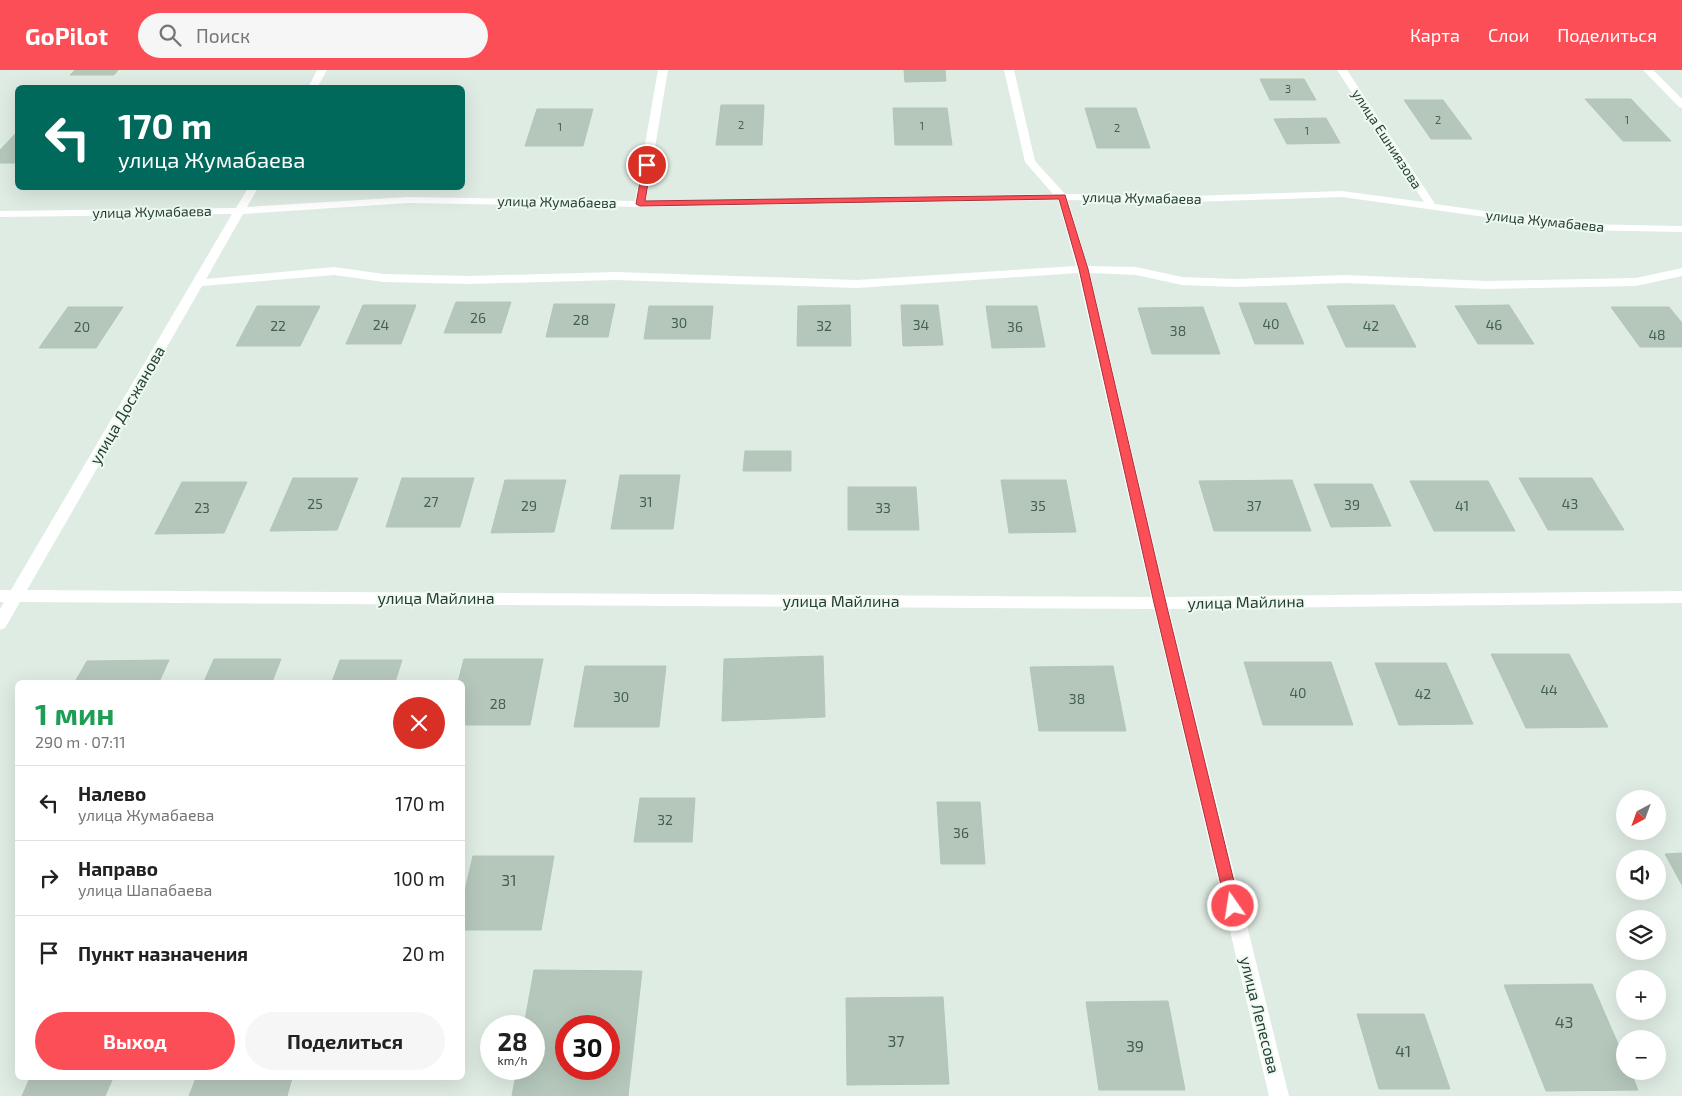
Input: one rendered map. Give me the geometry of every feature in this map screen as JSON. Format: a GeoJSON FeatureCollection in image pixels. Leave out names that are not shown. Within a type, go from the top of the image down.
{"type":"FeatureCollection","features":[{"type":"Feature","properties":{"kind":"street"},"geometry":{"type":"LineString","coordinates":[[314,85],[322,70]]}},
{"type":"Feature","properties":{"kind":"street"},"geometry":{"type":"LineString","coordinates":[[640,204],[663,70]]}},
{"type":"Feature","properties":{"kind":"street","name":"улица Лепесова"},"geometry":{"type":"LineString","coordinates":[[1009,70],[1030,162],[1062,197],[1083,269],[1160,603],[1279,1096]]}},
{"type":"Feature","properties":{"kind":"street","name":"улица Ешниязова"},"geometry":{"type":"LineString","coordinates":[[1342,70],[1432,207]]}},
{"type":"Feature","properties":{"kind":"street"},"geometry":{"type":"LineString","coordinates":[[1648,70],[1682,105]]}},
{"type":"Feature","properties":{"kind":"street","name":"улица Досжанова"},"geometry":{"type":"LineString","coordinates":[[0,622],[252,190]]}},
{"type":"Feature","properties":{"kind":"street","name":"улица Жумабаева"},"geometry":{"type":"LineString","coordinates":[[0,214],[239,211],[408,200],[640,204],[1062,197],[1193,200],[1342,194],[1577,227],[1682,229]]}},
{"type":"Feature","properties":{"kind":"street"},"geometry":{"type":"LineString","coordinates":[[198,283],[334,271],[394,279],[468,280],[616,276],[857,284],[1083,269],[1136,271],[1182,281],[1234,283],[1345,279],[1487,285],[1636,282],[1682,272]]}},
{"type":"Feature","properties":{"kind":"street","name":"улица Майлина"},"geometry":{"type":"LineString","coordinates":[[0,596],[1160,603],[1682,597]]}},
{"type":"Feature","properties":{"kind":"building"},"geometry":{"type":"Polygon","coordinates":[[[75,70],[118,70],[114,75],[70,75],[75,70]]]}},
{"type":"Feature","properties":{"kind":"building"},"geometry":{"type":"Polygon","coordinates":[[[904,70],[945,70],[946,81],[905,82],[904,70]]]}},
{"type":"Feature","properties":{"kind":"building"},"geometry":{"type":"Polygon","coordinates":[[[1260,79],[1304,79],[1316,100],[1270,100],[1260,79]]]}},
{"type":"Feature","properties":{"kind":"building"},"geometry":{"type":"Polygon","coordinates":[[[1585,99],[1631,99],[1671,141],[1623,141],[1585,99]]]}},
{"type":"Feature","properties":{"kind":"building"},"geometry":{"type":"Polygon","coordinates":[[[1404,100],[1443,100],[1472,139],[1431,139],[1404,100]]]}},
{"type":"Feature","properties":{"kind":"building"},"geometry":{"type":"Polygon","coordinates":[[[721,105],[764,105],[762,145],[716,145],[721,105]]]}},
{"type":"Feature","properties":{"kind":"building"},"geometry":{"type":"Polygon","coordinates":[[[893,108],[947,108],[952,145],[895,145],[893,108]]]}},
{"type":"Feature","properties":{"kind":"building"},"geometry":{"type":"Polygon","coordinates":[[[1085,108],[1136,108],[1150,148],[1097,148],[1085,108]]]}},
{"type":"Feature","properties":{"kind":"building"},"geometry":{"type":"Polygon","coordinates":[[[537,109],[593,109],[583,146],[525,146],[537,109]]]}},
{"type":"Feature","properties":{"kind":"building"},"geometry":{"type":"Polygon","coordinates":[[[1326,118],[1340,143],[1287,144],[1274,119],[1326,118]]]}},
{"type":"Feature","properties":{"kind":"building"},"geometry":{"type":"Polygon","coordinates":[[[15,134],[15,163],[0,163],[0,150],[15,134]]]}},
{"type":"Feature","properties":{"kind":"building"},"geometry":{"type":"Polygon","coordinates":[[[456,302],[511,302],[501,333],[444,333],[456,302]]]}},
{"type":"Feature","properties":{"kind":"building"},"geometry":{"type":"Polygon","coordinates":[[[1239,303],[1286,303],[1304,344],[1255,344],[1239,303]]]}},
{"type":"Feature","properties":{"kind":"building"},"geometry":{"type":"Polygon","coordinates":[[[554,304],[615,304],[608,337],[546,337],[554,304]]]}},
{"type":"Feature","properties":{"kind":"building"},"geometry":{"type":"Polygon","coordinates":[[[363,305],[416,305],[401,344],[346,344],[363,305]]]}},
{"type":"Feature","properties":{"kind":"building"},"geometry":{"type":"Polygon","coordinates":[[[850,305],[851,346],[797,346],[798,306],[850,305]]]}},
{"type":"Feature","properties":{"kind":"building"},"geometry":{"type":"Polygon","coordinates":[[[901,305],[938,305],[943,345],[903,346],[901,305]]]}},
{"type":"Feature","properties":{"kind":"building"},"geometry":{"type":"Polygon","coordinates":[[[1394,305],[1416,347],[1346,347],[1327,306],[1394,305]]]}},
{"type":"Feature","properties":{"kind":"building"},"geometry":{"type":"Polygon","coordinates":[[[1509,305],[1534,344],[1478,344],[1455,306],[1509,305]]]}},
{"type":"Feature","properties":{"kind":"building"},"geometry":{"type":"Polygon","coordinates":[[[257,306],[320,306],[300,346],[236,346],[257,306]]]}},
{"type":"Feature","properties":{"kind":"building"},"geometry":{"type":"Polygon","coordinates":[[[649,306],[713,306],[710,339],[644,339],[649,306]]]}},
{"type":"Feature","properties":{"kind":"building"},"geometry":{"type":"Polygon","coordinates":[[[986,306],[1037,306],[1045,347],[992,348],[986,306]]]}},
{"type":"Feature","properties":{"kind":"building"},"geometry":{"type":"Polygon","coordinates":[[[68,307],[123,307],[96,348],[39,348],[68,307]]]}},
{"type":"Feature","properties":{"kind":"building"},"geometry":{"type":"Polygon","coordinates":[[[1203,307],[1220,354],[1152,354],[1138,308],[1203,307]]]}},
{"type":"Feature","properties":{"kind":"building"},"geometry":{"type":"Polygon","coordinates":[[[1611,307],[1669,307],[1682,323],[1682,347],[1640,347],[1611,307]]]}},
{"type":"Feature","properties":{"kind":"building"},"geometry":{"type":"Polygon","coordinates":[[[745,451],[791,451],[791,471],[743,471],[745,451]]]}},
{"type":"Feature","properties":{"kind":"building"},"geometry":{"type":"Polygon","coordinates":[[[620,475],[680,475],[673,529],[611,529],[620,475]]]}},
{"type":"Feature","properties":{"kind":"building"},"geometry":{"type":"Polygon","coordinates":[[[293,478],[358,478],[337,530],[270,531],[293,478]]]}},
{"type":"Feature","properties":{"kind":"building"},"geometry":{"type":"Polygon","coordinates":[[[402,478],[474,478],[460,527],[386,527],[402,478]]]}},
{"type":"Feature","properties":{"kind":"building"},"geometry":{"type":"Polygon","coordinates":[[[1519,478],[1592,478],[1624,530],[1548,530],[1519,478]]]}},
{"type":"Feature","properties":{"kind":"building"},"geometry":{"type":"Polygon","coordinates":[[[505,480],[566,480],[554,532],[491,533],[505,480]]]}},
{"type":"Feature","properties":{"kind":"building"},"geometry":{"type":"Polygon","coordinates":[[[1001,480],[1066,480],[1076,532],[1009,533],[1001,480]]]}},
{"type":"Feature","properties":{"kind":"building"},"geometry":{"type":"Polygon","coordinates":[[[1292,480],[1311,531],[1214,531],[1199,481],[1292,480]]]}},
{"type":"Feature","properties":{"kind":"building"},"geometry":{"type":"Polygon","coordinates":[[[1410,481],[1488,481],[1515,531],[1434,531],[1410,481]]]}},
{"type":"Feature","properties":{"kind":"building"},"geometry":{"type":"Polygon","coordinates":[[[182,482],[247,482],[224,533],[155,534],[182,482]]]}},
{"type":"Feature","properties":{"kind":"building"},"geometry":{"type":"Polygon","coordinates":[[[1314,484],[1372,484],[1391,526],[1331,527],[1314,484]]]}},
{"type":"Feature","properties":{"kind":"building"},"geometry":{"type":"Polygon","coordinates":[[[848,487],[916,487],[919,530],[848,530],[848,487]]]}},
{"type":"Feature","properties":{"kind":"building"},"geometry":{"type":"Polygon","coordinates":[[[1491,654],[1569,654],[1608,727],[1526,728],[1491,654]]]}},
{"type":"Feature","properties":{"kind":"building"},"geometry":{"type":"Polygon","coordinates":[[[823,656],[825,717],[722,721],[724,659],[823,656]]]}},
{"type":"Feature","properties":{"kind":"building"},"geometry":{"type":"Polygon","coordinates":[[[214,659],[281,659],[273,680],[205,680],[214,659]]]}},
{"type":"Feature","properties":{"kind":"building"},"geometry":{"type":"Polygon","coordinates":[[[464,659],[543,659],[530,725],[465,725],[465,680],[459,680],[464,659]]]}},
{"type":"Feature","properties":{"kind":"building"},"geometry":{"type":"Polygon","coordinates":[[[169,660],[160,680],[76,680],[87,661],[169,660]]]}},
{"type":"Feature","properties":{"kind":"building"},"geometry":{"type":"Polygon","coordinates":[[[340,660],[402,660],[396,680],[333,680],[340,660]]]}},
{"type":"Feature","properties":{"kind":"building"},"geometry":{"type":"Polygon","coordinates":[[[1244,662],[1331,662],[1353,725],[1263,725],[1244,662]]]}},
{"type":"Feature","properties":{"kind":"building"},"geometry":{"type":"Polygon","coordinates":[[[1375,663],[1446,663],[1473,724],[1399,725],[1375,663]]]}},
{"type":"Feature","properties":{"kind":"building"},"geometry":{"type":"Polygon","coordinates":[[[585,666],[666,666],[659,727],[574,727],[585,666]]]}},
{"type":"Feature","properties":{"kind":"building"},"geometry":{"type":"Polygon","coordinates":[[[1113,666],[1126,731],[1039,731],[1030,667],[1113,666]]]}},
{"type":"Feature","properties":{"kind":"building"},"geometry":{"type":"Polygon","coordinates":[[[640,798],[695,798],[692,842],[634,842],[640,798]]]}},
{"type":"Feature","properties":{"kind":"building"},"geometry":{"type":"Polygon","coordinates":[[[937,802],[980,802],[985,864],[941,864],[937,802]]]}},
{"type":"Feature","properties":{"kind":"building"},"geometry":{"type":"Polygon","coordinates":[[[1682,853],[1682,885],[1666,856],[1666,854],[1682,853]]]}},
{"type":"Feature","properties":{"kind":"building"},"geometry":{"type":"Polygon","coordinates":[[[473,856],[554,856],[541,930],[465,930],[465,890],[473,856]]]}},
{"type":"Feature","properties":{"kind":"building"},"geometry":{"type":"Polygon","coordinates":[[[534,970],[642,971],[628,1096],[512,1096],[515,1080],[545,1080],[545,1015],[526,1015],[534,970]]]}},
{"type":"Feature","properties":{"kind":"building"},"geometry":{"type":"Polygon","coordinates":[[[1592,984],[1616,1039],[1616,1080],[1634,1080],[1638,1090],[1546,1091],[1504,985],[1592,984]]]}},
{"type":"Feature","properties":{"kind":"building"},"geometry":{"type":"Polygon","coordinates":[[[943,997],[949,1084],[847,1085],[846,998],[943,997]]]}},
{"type":"Feature","properties":{"kind":"building"},"geometry":{"type":"Polygon","coordinates":[[[1168,1001],[1185,1090],[1099,1090],[1086,1002],[1168,1001]]]}},
{"type":"Feature","properties":{"kind":"building"},"geometry":{"type":"Polygon","coordinates":[[[1357,1014],[1424,1014],[1450,1089],[1379,1089],[1357,1014]]]}},
{"type":"Feature","properties":{"kind":"building"},"geometry":{"type":"Polygon","coordinates":[[[29,1080],[112,1080],[105,1096],[22,1096],[29,1080]]]}},
{"type":"Feature","properties":{"kind":"building"},"geometry":{"type":"Polygon","coordinates":[[[195,1080],[291,1080],[287,1096],[189,1096],[195,1080]]]}},
{"type":"Feature","properties":{"kind":"route"},"geometry":{"type":"LineString","coordinates":[[647,165],[640,204],[1062,197],[1083,269],[1160,603],[1233,906]]}}]}
